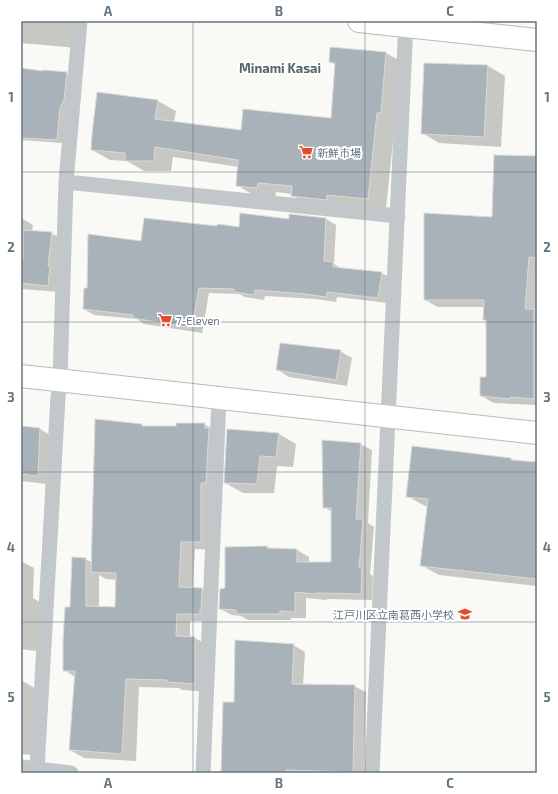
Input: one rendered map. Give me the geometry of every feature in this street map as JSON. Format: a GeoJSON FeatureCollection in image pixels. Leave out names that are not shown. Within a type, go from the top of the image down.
{"type":"FeatureCollection","features":[{"type":"Feature","properties":{"kind":"street"},"geometry":{"type":"LineString","coordinates":[[37,769],[57,405],[60,380],[66,182],[80,21]]}},
{"type":"Feature","properties":{"kind":"street"},"geometry":{"type":"LineString","coordinates":[[359,21],[406,24],[537,40]]}},
{"type":"Feature","properties":{"kind":"street"},"geometry":{"type":"LineString","coordinates":[[372,773],[387,416],[398,216],[406,24]]}},
{"type":"Feature","properties":{"kind":"street"},"geometry":{"type":"LineString","coordinates":[[66,182],[398,216]]}},
{"type":"Feature","properties":{"kind":"street"},"geometry":{"type":"LineString","coordinates":[[21,376],[537,433]]}},
{"type":"Feature","properties":{"kind":"street"},"geometry":{"type":"LineString","coordinates":[[202,773],[219,398]]}},
{"type":"Feature","properties":{"kind":"street"},"geometry":{"type":"LineString","coordinates":[[21,767],[71,773]]}},
{"type":"Feature","properties":{"kind":"building"},"geometry":{"type":"Polygon","coordinates":[[[330,47],[386,52],[381,113],[377,113],[368,199],[327,195],[327,200],[291,196],[292,186],[258,183],[257,188],[236,186],[238,160],[155,147],[154,161],[125,161],[125,153],[91,150],[97,92],[158,100],[155,119],[241,130],[243,109],[331,118],[335,63],[329,62],[330,47]]]}},
{"type":"Feature","properties":{"kind":"building"},"geometry":{"type":"Polygon","coordinates":[[[424,63],[488,65],[484,137],[421,134],[424,63]]]}},
{"type":"Feature","properties":{"kind":"building"},"geometry":{"type":"Polygon","coordinates":[[[21,68],[67,72],[64,100],[60,108],[57,140],[21,138],[21,68]]]}},
{"type":"Feature","properties":{"kind":"building"},"geometry":{"type":"Polygon","coordinates":[[[494,155],[537,156],[537,258],[529,257],[525,309],[534,309],[534,399],[511,397],[510,399],[480,396],[480,377],[486,377],[486,320],[483,320],[484,300],[424,300],[424,213],[492,217],[494,155]]]}},
{"type":"Feature","properties":{"kind":"building"},"geometry":{"type":"Polygon","coordinates":[[[240,213],[289,219],[289,214],[326,218],[324,261],[333,262],[333,267],[382,272],[378,298],[327,292],[326,297],[255,290],[254,295],[234,292],[234,289],[199,288],[192,328],[133,318],[133,315],[83,309],[84,288],[87,288],[88,234],[141,241],[144,218],[239,227],[240,213]]]}},
{"type":"Feature","properties":{"kind":"building"},"geometry":{"type":"Polygon","coordinates":[[[23,230],[52,232],[48,266],[50,266],[48,286],[21,283],[23,230]]]}},
{"type":"Feature","properties":{"kind":"building"},"geometry":{"type":"Polygon","coordinates":[[[280,343],[341,350],[336,380],[276,370],[280,343]]]}},
{"type":"Feature","properties":{"kind":"building"},"geometry":{"type":"Polygon","coordinates":[[[95,419],[142,424],[142,426],[176,426],[176,423],[205,423],[205,428],[209,428],[206,483],[201,483],[201,542],[181,542],[179,587],[202,588],[201,609],[200,614],[177,614],[176,636],[195,637],[195,684],[167,682],[167,680],[126,679],[122,754],[69,750],[75,671],[63,671],[63,641],[65,607],[70,607],[72,557],[86,558],[86,606],[115,607],[116,573],[91,572],[95,419]]]}},
{"type":"Feature","properties":{"kind":"building"},"geometry":{"type":"Polygon","coordinates":[[[21,426],[40,428],[38,476],[21,474],[21,426]]]}},
{"type":"Feature","properties":{"kind":"building"},"geometry":{"type":"Polygon","coordinates":[[[227,429],[279,433],[276,457],[260,456],[257,484],[224,483],[227,429]]]}},
{"type":"Feature","properties":{"kind":"building"},"geometry":{"type":"Polygon","coordinates":[[[322,440],[361,443],[356,519],[363,519],[359,568],[362,568],[361,594],[316,594],[295,592],[295,612],[280,611],[280,614],[236,614],[236,610],[219,609],[220,589],[225,588],[225,547],[267,546],[267,548],[297,549],[297,562],[331,562],[331,508],[323,508],[322,440]]]}},
{"type":"Feature","properties":{"kind":"building"},"geometry":{"type":"Polygon","coordinates":[[[412,446],[511,458],[511,460],[537,462],[537,579],[420,566],[428,499],[406,497],[412,446]]]}},
{"type":"Feature","properties":{"kind":"building"},"geometry":{"type":"Polygon","coordinates":[[[235,640],[294,644],[292,684],[355,685],[353,772],[286,770],[286,773],[221,773],[223,702],[234,702],[235,640]]]}},
{"type":"Feature","properties":{"kind":"place","name":"新鮮市場"},"geometry":{"type":"Point","coordinates":[306,152]}},
{"type":"Feature","properties":{"kind":"place","name":"7-Eleven"},"geometry":{"type":"Point","coordinates":[165,320]}},
{"type":"Feature","properties":{"kind":"place","name":"江戸川区立南葛西小学校"},"geometry":{"type":"Point","coordinates":[465,614]}},
{"type":"Feature","properties":{"kind":"district","name":"Minami Kasai"},"geometry":{"type":"Point","coordinates":[280,68]}}]}
